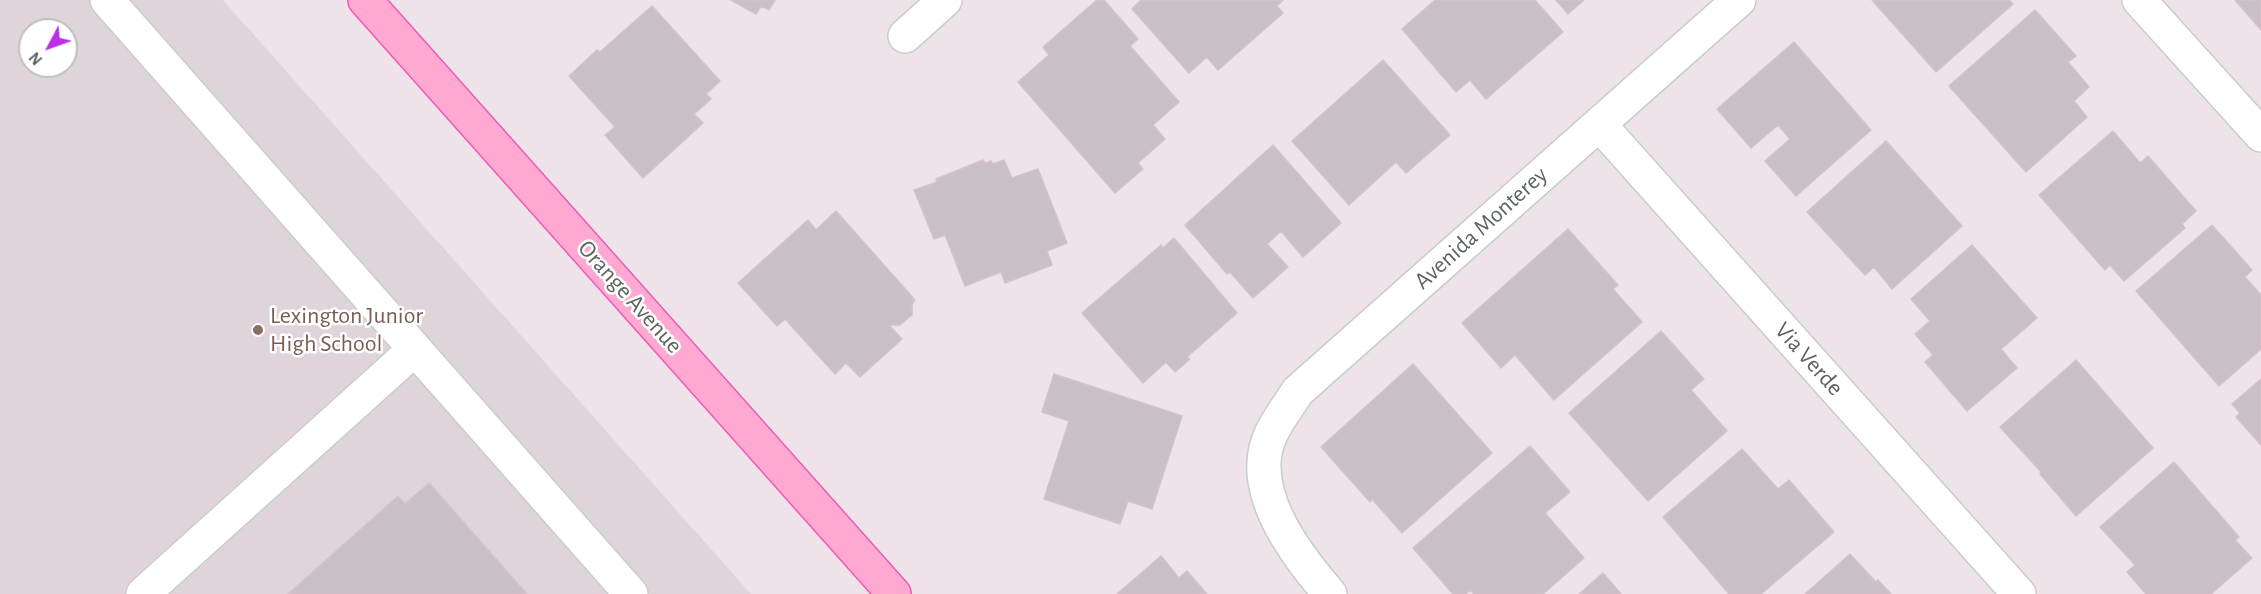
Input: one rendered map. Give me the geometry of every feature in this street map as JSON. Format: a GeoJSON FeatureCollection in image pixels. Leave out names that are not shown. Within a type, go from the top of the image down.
{"type":"FeatureCollection","features":[{"type":"Feature","properties":{"kind":"main road","name":"Orange Avenue"},"geometry":{"type":"LineString","coordinates":[[365,0],[894,594]]}},
{"type":"Feature","properties":{"kind":"street"},"geometry":{"type":"LineString","coordinates":[[107,0],[632,594]]}},
{"type":"Feature","properties":{"kind":"street"},"geometry":{"type":"LineString","coordinates":[[905,36],[945,0]]}},
{"type":"Feature","properties":{"kind":"street","name":"Avenida Monterey"},"geometry":{"type":"LineString","coordinates":[[1330,594],[1294,549],[1272,505],[1265,482],[1264,460],[1270,436],[1298,391],[1739,0]]}},
{"type":"Feature","properties":{"kind":"street"},"geometry":{"type":"LineString","coordinates":[[2139,0],[2261,135]]}},
{"type":"Feature","properties":{"kind":"street","name":"Via Verde"},"geometry":{"type":"LineString","coordinates":[[1599,124],[2019,594]]}},
{"type":"Feature","properties":{"kind":"street"},"geometry":{"type":"LineString","coordinates":[[143,594],[415,349]]}},
{"type":"Feature","properties":{"kind":"shaded area","name":"Lexington Junior High School"},"geometry":{"type":"Polygon","coordinates":[[[0,0],[223,0],[751,594],[0,594],[0,0]]]}},
{"type":"Feature","properties":{"kind":"building"},"geometry":{"type":"Polygon","coordinates":[[[731,0],[775,0],[769,10],[761,6],[756,14],[731,0]]]}},
{"type":"Feature","properties":{"kind":"building"},"geometry":{"type":"Polygon","coordinates":[[[1097,0],[1104,0],[1138,39],[1130,46],[1179,102],[1153,125],[1165,139],[1138,163],[1143,169],[1115,193],[1018,82],[1049,55],[1043,47],[1097,0]]]}},
{"type":"Feature","properties":{"kind":"building"},"geometry":{"type":"Polygon","coordinates":[[[1141,0],[1283,0],[1277,6],[1283,13],[1218,70],[1207,57],[1189,73],[1132,9],[1141,0]]]}},
{"type":"Feature","properties":{"kind":"building"},"geometry":{"type":"Polygon","coordinates":[[[1435,0],[1535,0],[1563,32],[1486,99],[1470,80],[1456,92],[1402,29],[1435,0]]]}},
{"type":"Feature","properties":{"kind":"building"},"geometry":{"type":"Polygon","coordinates":[[[1556,0],[1584,0],[1568,14],[1556,0]]]}},
{"type":"Feature","properties":{"kind":"building"},"geometry":{"type":"Polygon","coordinates":[[[1872,0],[2009,0],[2013,4],[1936,72],[1872,0]]]}},
{"type":"Feature","properties":{"kind":"building"},"geometry":{"type":"Polygon","coordinates":[[[2235,0],[2261,0],[2261,30],[2235,0]]]}},
{"type":"Feature","properties":{"kind":"building"},"geometry":{"type":"Polygon","coordinates":[[[652,6],[720,81],[706,94],[711,99],[694,114],[703,123],[643,178],[605,135],[615,127],[569,76],[597,50],[600,52],[652,6]]]}},
{"type":"Feature","properties":{"kind":"building"},"geometry":{"type":"Polygon","coordinates":[[[2035,10],[2076,56],[2068,62],[2089,87],[2074,101],[2087,117],[2026,172],[1949,86],[2035,10]]]}},
{"type":"Feature","properties":{"kind":"building"},"geometry":{"type":"Polygon","coordinates":[[[1794,42],[1871,130],[1796,196],[1765,161],[1790,139],[1778,125],[1751,148],[1717,109],[1794,42]]]}},
{"type":"Feature","properties":{"kind":"building"},"geometry":{"type":"Polygon","coordinates":[[[1383,60],[1450,135],[1406,173],[1396,162],[1349,205],[1292,141],[1383,60]]]}},
{"type":"Feature","properties":{"kind":"building"},"geometry":{"type":"Polygon","coordinates":[[[2113,131],[2140,163],[2148,156],[2196,211],[2182,224],[2185,228],[2124,281],[2110,265],[2105,270],[2039,195],[2113,131]]]}},
{"type":"Feature","properties":{"kind":"building"},"geometry":{"type":"Polygon","coordinates":[[[1886,141],[1962,226],[1892,289],[1874,267],[1865,275],[1807,212],[1886,141]]]}},
{"type":"Feature","properties":{"kind":"building"},"geometry":{"type":"Polygon","coordinates":[[[1273,145],[1341,223],[1303,257],[1281,231],[1267,244],[1288,267],[1253,298],[1230,272],[1227,274],[1185,225],[1273,145]]]}},
{"type":"Feature","properties":{"kind":"building"},"geometry":{"type":"Polygon","coordinates":[[[983,160],[985,163],[991,161],[993,164],[1004,160],[1012,178],[1038,169],[1067,243],[1047,251],[1052,265],[1005,283],[1001,272],[965,286],[945,235],[934,239],[914,190],[937,182],[936,179],[983,160]]]}},
{"type":"Feature","properties":{"kind":"building"},"geometry":{"type":"Polygon","coordinates":[[[836,211],[915,300],[912,304],[912,315],[900,325],[889,325],[902,339],[860,377],[846,363],[835,374],[785,319],[777,326],[738,283],[808,220],[816,230],[836,211]]]}},
{"type":"Feature","properties":{"kind":"building"},"geometry":{"type":"Polygon","coordinates":[[[2212,225],[2252,270],[2245,277],[2261,295],[2261,349],[2219,386],[2136,291],[2212,225]]]}},
{"type":"Feature","properties":{"kind":"building"},"geometry":{"type":"Polygon","coordinates":[[[1568,229],[1618,285],[1613,289],[1642,322],[1554,400],[1515,355],[1501,368],[1462,323],[1568,229]]]}},
{"type":"Feature","properties":{"kind":"building"},"geometry":{"type":"Polygon","coordinates":[[[1174,238],[1237,313],[1187,357],[1190,359],[1175,372],[1166,362],[1143,383],[1082,313],[1161,245],[1163,248],[1174,238]]]}},
{"type":"Feature","properties":{"kind":"building"},"geometry":{"type":"Polygon","coordinates":[[[1972,245],[2037,318],[2001,349],[2017,368],[1967,411],[1925,362],[1933,355],[1915,334],[1930,321],[1911,299],[1972,245]]]}},
{"type":"Feature","properties":{"kind":"building"},"geometry":{"type":"Polygon","coordinates":[[[1661,331],[1704,379],[1691,390],[1727,431],[1648,501],[1569,413],[1661,331]]]}},
{"type":"Feature","properties":{"kind":"building"},"geometry":{"type":"Polygon","coordinates":[[[2076,360],[2153,448],[2076,516],[2040,474],[2041,472],[2000,427],[2076,360]]]}},
{"type":"Feature","properties":{"kind":"building"},"geometry":{"type":"Polygon","coordinates":[[[1413,364],[1492,453],[1402,533],[1372,499],[1370,502],[1321,447],[1413,364]]]}},
{"type":"Feature","properties":{"kind":"building"},"geometry":{"type":"Polygon","coordinates":[[[1054,374],[1182,416],[1152,509],[1128,501],[1120,524],[1044,499],[1069,421],[1042,412],[1054,374]]]}},
{"type":"Feature","properties":{"kind":"building"},"geometry":{"type":"Polygon","coordinates":[[[2261,379],[2261,445],[2236,417],[2240,413],[2232,404],[2261,379]]]}},
{"type":"Feature","properties":{"kind":"building"},"geometry":{"type":"Polygon","coordinates":[[[1530,446],[1570,492],[1545,513],[1584,558],[1543,594],[1474,594],[1470,590],[1466,594],[1453,594],[1413,548],[1530,446]]]}},
{"type":"Feature","properties":{"kind":"building"},"geometry":{"type":"Polygon","coordinates":[[[1742,449],[1778,489],[1789,480],[1834,532],[1761,594],[1729,594],[1663,517],[1742,449]]]}},
{"type":"Feature","properties":{"kind":"building"},"geometry":{"type":"Polygon","coordinates":[[[2174,462],[2239,537],[2235,540],[2252,558],[2211,594],[2146,594],[2127,572],[2135,565],[2100,527],[2174,462]]]}},
{"type":"Feature","properties":{"kind":"building"},"geometry":{"type":"Polygon","coordinates":[[[429,483],[527,594],[288,594],[398,496],[405,504],[429,483]]]}},
{"type":"Feature","properties":{"kind":"building"},"geometry":{"type":"Polygon","coordinates":[[[1850,554],[1876,582],[1878,580],[1891,594],[1805,594],[1850,554]]]}},
{"type":"Feature","properties":{"kind":"building"},"geometry":{"type":"Polygon","coordinates":[[[1161,556],[1179,578],[1187,571],[1207,594],[1117,594],[1161,556]]]}},
{"type":"Feature","properties":{"kind":"building"},"geometry":{"type":"Polygon","coordinates":[[[1603,573],[1621,594],[1579,594],[1603,573]]]}},
{"type":"Feature","properties":{"kind":"place","name":"Lexington Junior High School"},"geometry":{"type":"Point","coordinates":[258,330]}}]}
